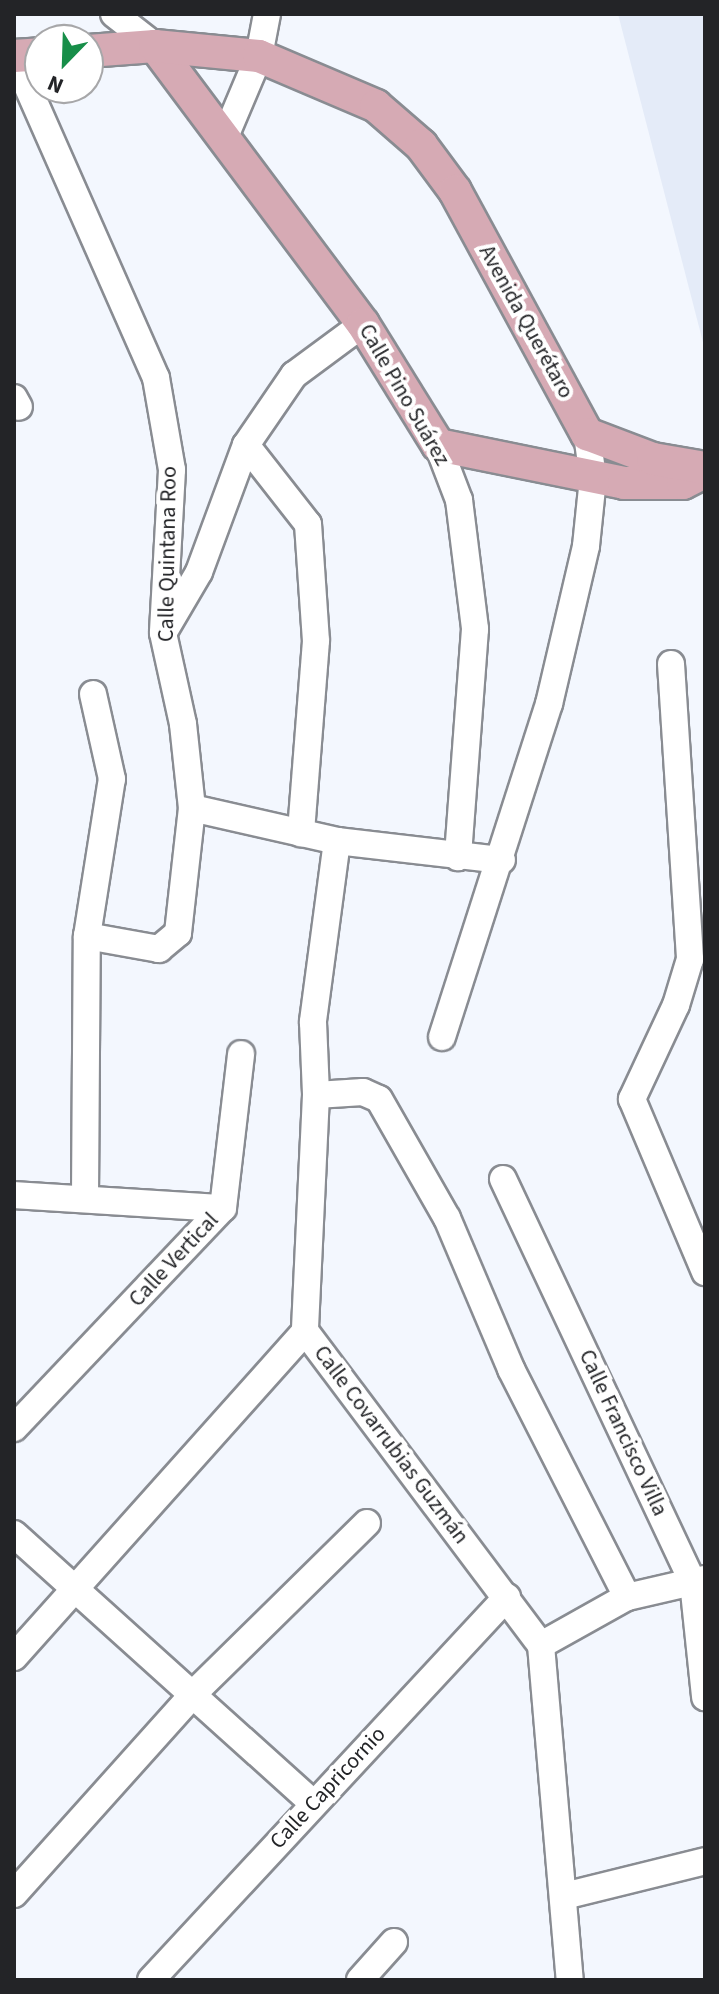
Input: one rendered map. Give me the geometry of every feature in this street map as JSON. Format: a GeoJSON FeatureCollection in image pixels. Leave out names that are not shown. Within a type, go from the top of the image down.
{"type":"FeatureCollection","features":[{"type":"Feature","properties":{"kind":"main road","name":"Avenida Querétaro"},"geometry":{"type":"LineString","coordinates":[[104,50],[155,46],[259,56],[376,106],[421,145],[455,191],[587,434]]}},
{"type":"Feature","properties":{"kind":"main road","name":"Calle Pino Suárez"},"geometry":{"type":"LineString","coordinates":[[155,46],[363,324],[438,445]]}},
{"type":"Feature","properties":{"kind":"main road"},"geometry":{"type":"LineString","coordinates":[[587,434],[653,459],[705,470]]}},
{"type":"Feature","properties":{"kind":"main road"},"geometry":{"type":"LineString","coordinates":[[438,445],[593,478],[683,483],[705,470]]}},
{"type":"Feature","properties":{"kind":"street"},"geometry":{"type":"LineString","coordinates":[[114,14],[155,46]]}},
{"type":"Feature","properties":{"kind":"street"},"geometry":{"type":"LineString","coordinates":[[224,139],[259,56],[267,14]]}},
{"type":"Feature","properties":{"kind":"street","name":"Calle Quintana Roo"},"geometry":{"type":"LineString","coordinates":[[14,56],[156,378],[172,470],[163,633],[183,724],[192,808],[172,943],[159,949],[87,936]]}},
{"type":"Feature","properties":{"kind":"street"},"geometry":{"type":"LineString","coordinates":[[163,633],[199,572],[246,445],[294,375],[363,324]]}},
{"type":"Feature","properties":{"kind":"street","name":"Avenida Querétaro"},"geometry":{"type":"LineString","coordinates":[[442,1037],[502,860],[549,704],[586,546],[593,478],[587,434]]}},
{"type":"Feature","properties":{"kind":"street"},"geometry":{"type":"LineString","coordinates":[[246,445],[308,524],[316,641],[301,833]]}},
{"type":"Feature","properties":{"kind":"street","name":"Calle Pino Suárez"},"geometry":{"type":"LineString","coordinates":[[438,445],[459,500],[475,629],[458,857]]}},
{"type":"Feature","properties":{"kind":"street"},"geometry":{"type":"LineString","coordinates":[[671,664],[698,969],[676,1005],[632,1099],[697,1235],[705,1272]]}},
{"type":"Feature","properties":{"kind":"street"},"geometry":{"type":"LineString","coordinates":[[85,1196],[87,936],[112,779],[93,694]]}},
{"type":"Feature","properties":{"kind":"street"},"geometry":{"type":"LineString","coordinates":[[192,808],[337,841],[502,860]]}},
{"type":"Feature","properties":{"kind":"street","name":"Calle Covarrubias Guzmán"},"geometry":{"type":"LineString","coordinates":[[337,841],[313,1022],[316,1095],[305,1331],[541,1645]]}},
{"type":"Feature","properties":{"kind":"street"},"geometry":{"type":"LineString","coordinates":[[223,1208],[241,1054]]}},
{"type":"Feature","properties":{"kind":"street"},"geometry":{"type":"LineString","coordinates":[[316,1095],[363,1092],[379,1099],[447,1218],[511,1369],[627,1597]]}},
{"type":"Feature","properties":{"kind":"street","name":"Calle Francisco Villa"},"geometry":{"type":"LineString","coordinates":[[503,1179],[699,1581],[705,1697]]}},
{"type":"Feature","properties":{"kind":"street","name":"Calle Vertical"},"geometry":{"type":"LineString","coordinates":[[14,1195],[85,1196],[223,1208]]}},
{"type":"Feature","properties":{"kind":"street","name":"Calle Vertical"},"geometry":{"type":"LineString","coordinates":[[14,1428],[223,1208]]}},
{"type":"Feature","properties":{"kind":"street"},"geometry":{"type":"LineString","coordinates":[[14,1657],[305,1331]]}},
{"type":"Feature","properties":{"kind":"street"},"geometry":{"type":"LineString","coordinates":[[14,1894],[195,1692],[367,1523]]}},
{"type":"Feature","properties":{"kind":"street"},"geometry":{"type":"LineString","coordinates":[[14,1534],[195,1692],[313,1803]]}},
{"type":"Feature","properties":{"kind":"street"},"geometry":{"type":"LineString","coordinates":[[570,1980],[541,1645],[627,1597],[699,1581]]}},
{"type":"Feature","properties":{"kind":"street","name":"Calle Capricornio"},"geometry":{"type":"LineString","coordinates":[[151,1980],[507,1597]]}},
{"type":"Feature","properties":{"kind":"street"},"geometry":{"type":"LineString","coordinates":[[564,1896],[705,1861]]}},
{"type":"Feature","properties":{"kind":"street"},"geometry":{"type":"LineString","coordinates":[[360,1980],[394,1942]]}},
{"type":"Feature","properties":{"kind":"shaded area"},"geometry":{"type":"Polygon","coordinates":[[[618,14],[705,14],[705,350],[618,14]]]}}]}
